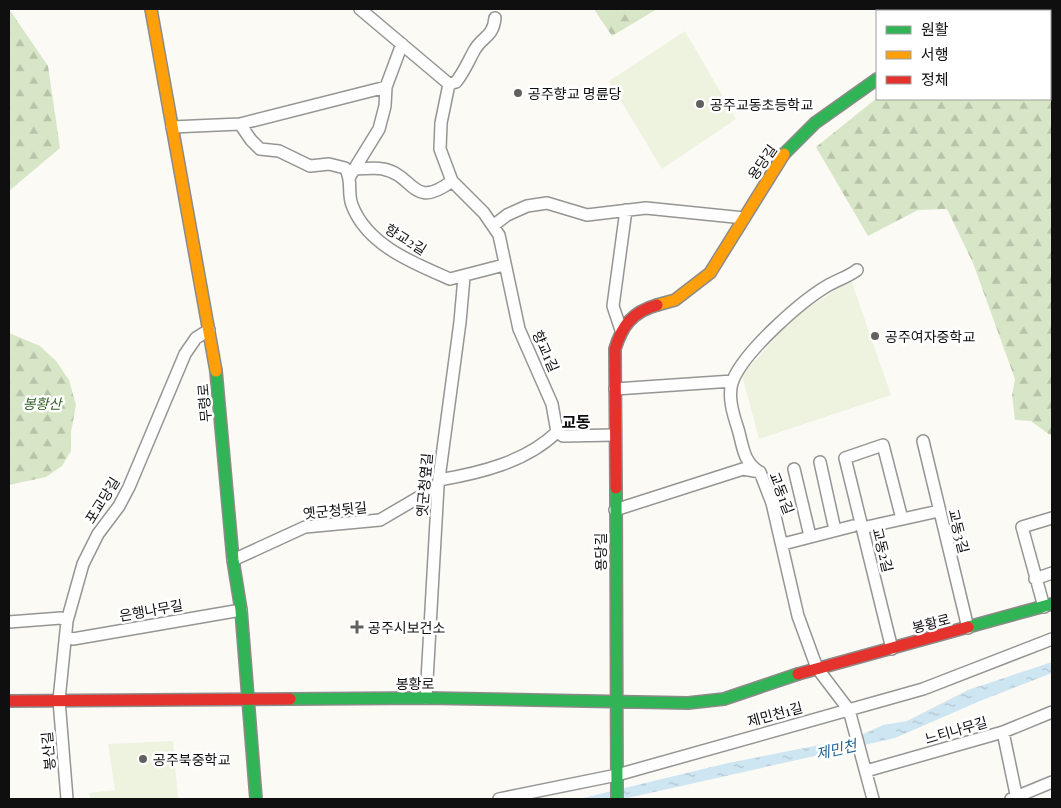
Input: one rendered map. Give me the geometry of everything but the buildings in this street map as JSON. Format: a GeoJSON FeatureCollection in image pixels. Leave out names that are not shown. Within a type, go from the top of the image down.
{"type":"FeatureCollection","features":[{"type":"Feature","properties":{"kind":"main road","name":"무령로"},"geometry":{"type":"LineString","coordinates":[[151,9],[217,375],[233,560],[241,610],[256,799]]}},
{"type":"Feature","properties":{"kind":"main road","name":"용당길"},"geometry":{"type":"LineString","coordinates":[[617,799],[615,702],[615,349],[621,330],[647,308],[675,300],[694,288],[710,272],[783,156],[814,123],[876,80]]}},
{"type":"Feature","properties":{"kind":"main road","name":"봉황로"},"geometry":{"type":"LineString","coordinates":[[9,701],[426,698],[688,703],[724,699],[817,668],[1048,606]]}},
{"type":"Feature","properties":{"kind":"street"},"geometry":{"type":"LineString","coordinates":[[360,9],[450,84],[456,82],[468,66],[475,49],[494,29],[495,18]]}},
{"type":"Feature","properties":{"kind":"street"},"geometry":{"type":"LineString","coordinates":[[353,173],[379,129],[385,106],[386,87],[402,44]]}},
{"type":"Feature","properties":{"kind":"street","name":"향교1길"},"geometry":{"type":"LineString","coordinates":[[450,84],[442,123],[440,149],[452,181],[494,225],[499,235],[504,266],[519,329],[552,404],[557,432]]}},
{"type":"Feature","properties":{"kind":"street"},"geometry":{"type":"LineString","coordinates":[[172,127],[240,124],[386,87]]}},
{"type":"Feature","properties":{"kind":"street"},"geometry":{"type":"LineString","coordinates":[[240,124],[250,140],[260,149],[279,151],[310,166],[329,164],[345,168],[353,173],[383,169],[422,193],[432,193],[452,181]]}},
{"type":"Feature","properties":{"kind":"street","name":"향교2길"},"geometry":{"type":"LineString","coordinates":[[353,173],[351,203],[359,220],[374,238],[393,252],[450,279],[504,266]]}},
{"type":"Feature","properties":{"kind":"street"},"geometry":{"type":"LineString","coordinates":[[494,225],[507,215],[527,206],[547,203],[587,215],[646,208],[744,218]]}},
{"type":"Feature","properties":{"kind":"street"},"geometry":{"type":"LineString","coordinates":[[621,330],[613,306],[626,210]]}},
{"type":"Feature","properties":{"kind":"street"},"geometry":{"type":"LineString","coordinates":[[760,472],[748,465],[730,399],[733,380],[755,350],[787,315],[828,285],[857,270]]}},
{"type":"Feature","properties":{"kind":"street","name":"옛군청옆길"},"geometry":{"type":"LineString","coordinates":[[426,698],[438,483],[460,322],[464,277]]}},
{"type":"Feature","properties":{"kind":"street","name":"포교당길"},"geometry":{"type":"LineString","coordinates":[[59,700],[67,637],[67,621],[83,564],[98,534],[119,506],[129,487],[185,354],[196,338],[209,330]]}},
{"type":"Feature","properties":{"kind":"street"},"geometry":{"type":"LineString","coordinates":[[615,389],[733,380]]}},
{"type":"Feature","properties":{"kind":"street"},"geometry":{"type":"LineString","coordinates":[[557,432],[564,436],[615,435]]}},
{"type":"Feature","properties":{"kind":"street","name":"옛군청뒷길"},"geometry":{"type":"LineString","coordinates":[[233,560],[304,527],[380,520],[438,483],[514,460],[548,441],[557,432]]}},
{"type":"Feature","properties":{"kind":"street","name":"교동3길"},"geometry":{"type":"LineString","coordinates":[[923,441],[938,511],[968,628]]}},
{"type":"Feature","properties":{"kind":"street","name":"교동2길"},"geometry":{"type":"LineString","coordinates":[[892,649],[858,527],[845,458],[883,445],[902,519]]}},
{"type":"Feature","properties":{"kind":"street"},"geometry":{"type":"LineString","coordinates":[[820,462],[835,530]]}},
{"type":"Feature","properties":{"kind":"street","name":"교동1길"},"geometry":{"type":"LineString","coordinates":[[615,510],[743,469],[760,472],[772,503],[783,544],[798,616],[817,668]]}},
{"type":"Feature","properties":{"kind":"street"},"geometry":{"type":"LineString","coordinates":[[794,470],[810,536]]}},
{"type":"Feature","properties":{"kind":"street"},"geometry":{"type":"LineString","coordinates":[[783,544],[835,530],[938,511]]}},
{"type":"Feature","properties":{"kind":"street"},"geometry":{"type":"LineString","coordinates":[[1048,606],[1035,579],[1022,527],[1052,518]]}},
{"type":"Feature","properties":{"kind":"street"},"geometry":{"type":"LineString","coordinates":[[1035,579],[1052,574]]}},
{"type":"Feature","properties":{"kind":"street","name":"은행나무길"},"geometry":{"type":"LineString","coordinates":[[67,637],[73,639],[241,610]]}},
{"type":"Feature","properties":{"kind":"street"},"geometry":{"type":"LineString","coordinates":[[9,622],[61,618],[67,621]]}},
{"type":"Feature","properties":{"kind":"street","name":"제민천1길"},"geometry":{"type":"LineString","coordinates":[[500,799],[617,775],[923,689],[1052,639]]}},
{"type":"Feature","properties":{"kind":"street"},"geometry":{"type":"LineString","coordinates":[[817,668],[849,710],[873,799]]}},
{"type":"Feature","properties":{"kind":"street","name":"봉산길"},"geometry":{"type":"LineString","coordinates":[[59,700],[67,799]]}},
{"type":"Feature","properties":{"kind":"street","name":"느티나무길"},"geometry":{"type":"LineString","coordinates":[[866,771],[1003,732],[1052,712]]}},
{"type":"Feature","properties":{"kind":"street"},"geometry":{"type":"LineString","coordinates":[[1003,732],[1015,799],[1052,782]]}},
{"type":"Feature","properties":{"kind":"green space"},"geometry":{"type":"Polygon","coordinates":[[[9,9],[48,66],[60,148],[9,191],[9,9]]]}},
{"type":"Feature","properties":{"kind":"green space"},"geometry":{"type":"Polygon","coordinates":[[[594,9],[657,9],[612,36],[594,9]]]}},
{"type":"Feature","properties":{"kind":"green space"},"geometry":{"type":"Polygon","coordinates":[[[1051,18],[1052,435],[1050,435],[1031,421],[1015,420],[1012,395],[1015,379],[973,263],[947,209],[918,210],[868,236],[816,147],[876,99],[1051,100],[1051,18]]]}},
{"type":"Feature","properties":{"kind":"green space"},"geometry":{"type":"Polygon","coordinates":[[[685,31],[736,119],[662,169],[609,81],[685,31]]]}},
{"type":"Feature","properties":{"kind":"green space"},"geometry":{"type":"Polygon","coordinates":[[[851,280],[891,395],[759,439],[742,375],[794,317],[851,280]]]}},
{"type":"Feature","properties":{"kind":"green space","name":"봉황산"},"geometry":{"type":"Polygon","coordinates":[[[9,333],[40,346],[56,361],[69,380],[76,405],[71,432],[71,451],[62,466],[46,477],[9,485],[9,333]]]}},
{"type":"Feature","properties":{"kind":"green space","name":"공주북중학교"},"geometry":{"type":"Polygon","coordinates":[[[173,741],[178,799],[90,799],[89,793],[115,790],[108,744],[173,741]]]}},
{"type":"Feature","properties":{"kind":"water","name":"제민천"},"geometry":{"type":"Polygon","coordinates":[[[1052,662],[1052,673],[980,701],[895,738],[623,799],[579,799],[728,763],[830,743],[846,742],[883,725],[907,721],[968,690],[1052,662]]]}},
{"type":"Feature","properties":{"kind":"traffic: fast"},"geometry":{"type":"LineString","coordinates":[[784,154],[815,123],[876,80]]}},
{"type":"Feature","properties":{"kind":"traffic: fast"},"geometry":{"type":"LineString","coordinates":[[216,371],[233,560],[241,610],[256,799]]}},
{"type":"Feature","properties":{"kind":"traffic: fast"},"geometry":{"type":"LineString","coordinates":[[616,488],[617,799]]}},
{"type":"Feature","properties":{"kind":"traffic: fast"},"geometry":{"type":"LineString","coordinates":[[968,627],[1052,604]]}},
{"type":"Feature","properties":{"kind":"traffic: fast"},"geometry":{"type":"LineString","coordinates":[[290,699],[426,698],[688,703],[724,699],[798,674]]}},
{"type":"Feature","properties":{"kind":"traffic: slow"},"geometry":{"type":"LineString","coordinates":[[151,9],[216,371]]}},
{"type":"Feature","properties":{"kind":"traffic: slow"},"geometry":{"type":"LineString","coordinates":[[657,305],[675,300],[710,273],[784,154]]}},
{"type":"Feature","properties":{"kind":"traffic: jam"},"geometry":{"type":"LineString","coordinates":[[616,488],[615,349],[621,333],[629,321],[641,312],[657,305]]}},
{"type":"Feature","properties":{"kind":"traffic: jam"},"geometry":{"type":"LineString","coordinates":[[798,674],[968,627]]}},
{"type":"Feature","properties":{"kind":"traffic: jam"},"geometry":{"type":"LineString","coordinates":[[9,701],[290,699]]}},
{"type":"Feature","properties":{"kind":"place","name":"공주향교 명륜당"},"geometry":{"type":"Point","coordinates":[518,93]}},
{"type":"Feature","properties":{"kind":"place","name":"공주교동초등학교"},"geometry":{"type":"Point","coordinates":[700,104]}},
{"type":"Feature","properties":{"kind":"place","name":"공주여자중학교"},"geometry":{"type":"Point","coordinates":[875,336]}},
{"type":"Feature","properties":{"kind":"place","name":"공주시보건소"},"geometry":{"type":"Point","coordinates":[357,627]}},
{"type":"Feature","properties":{"kind":"place","name":"공주북중학교"},"geometry":{"type":"Point","coordinates":[143,759]}},
{"type":"Feature","properties":{"kind":"district","name":"교동"},"geometry":{"type":"Point","coordinates":[576,421]}}]}
